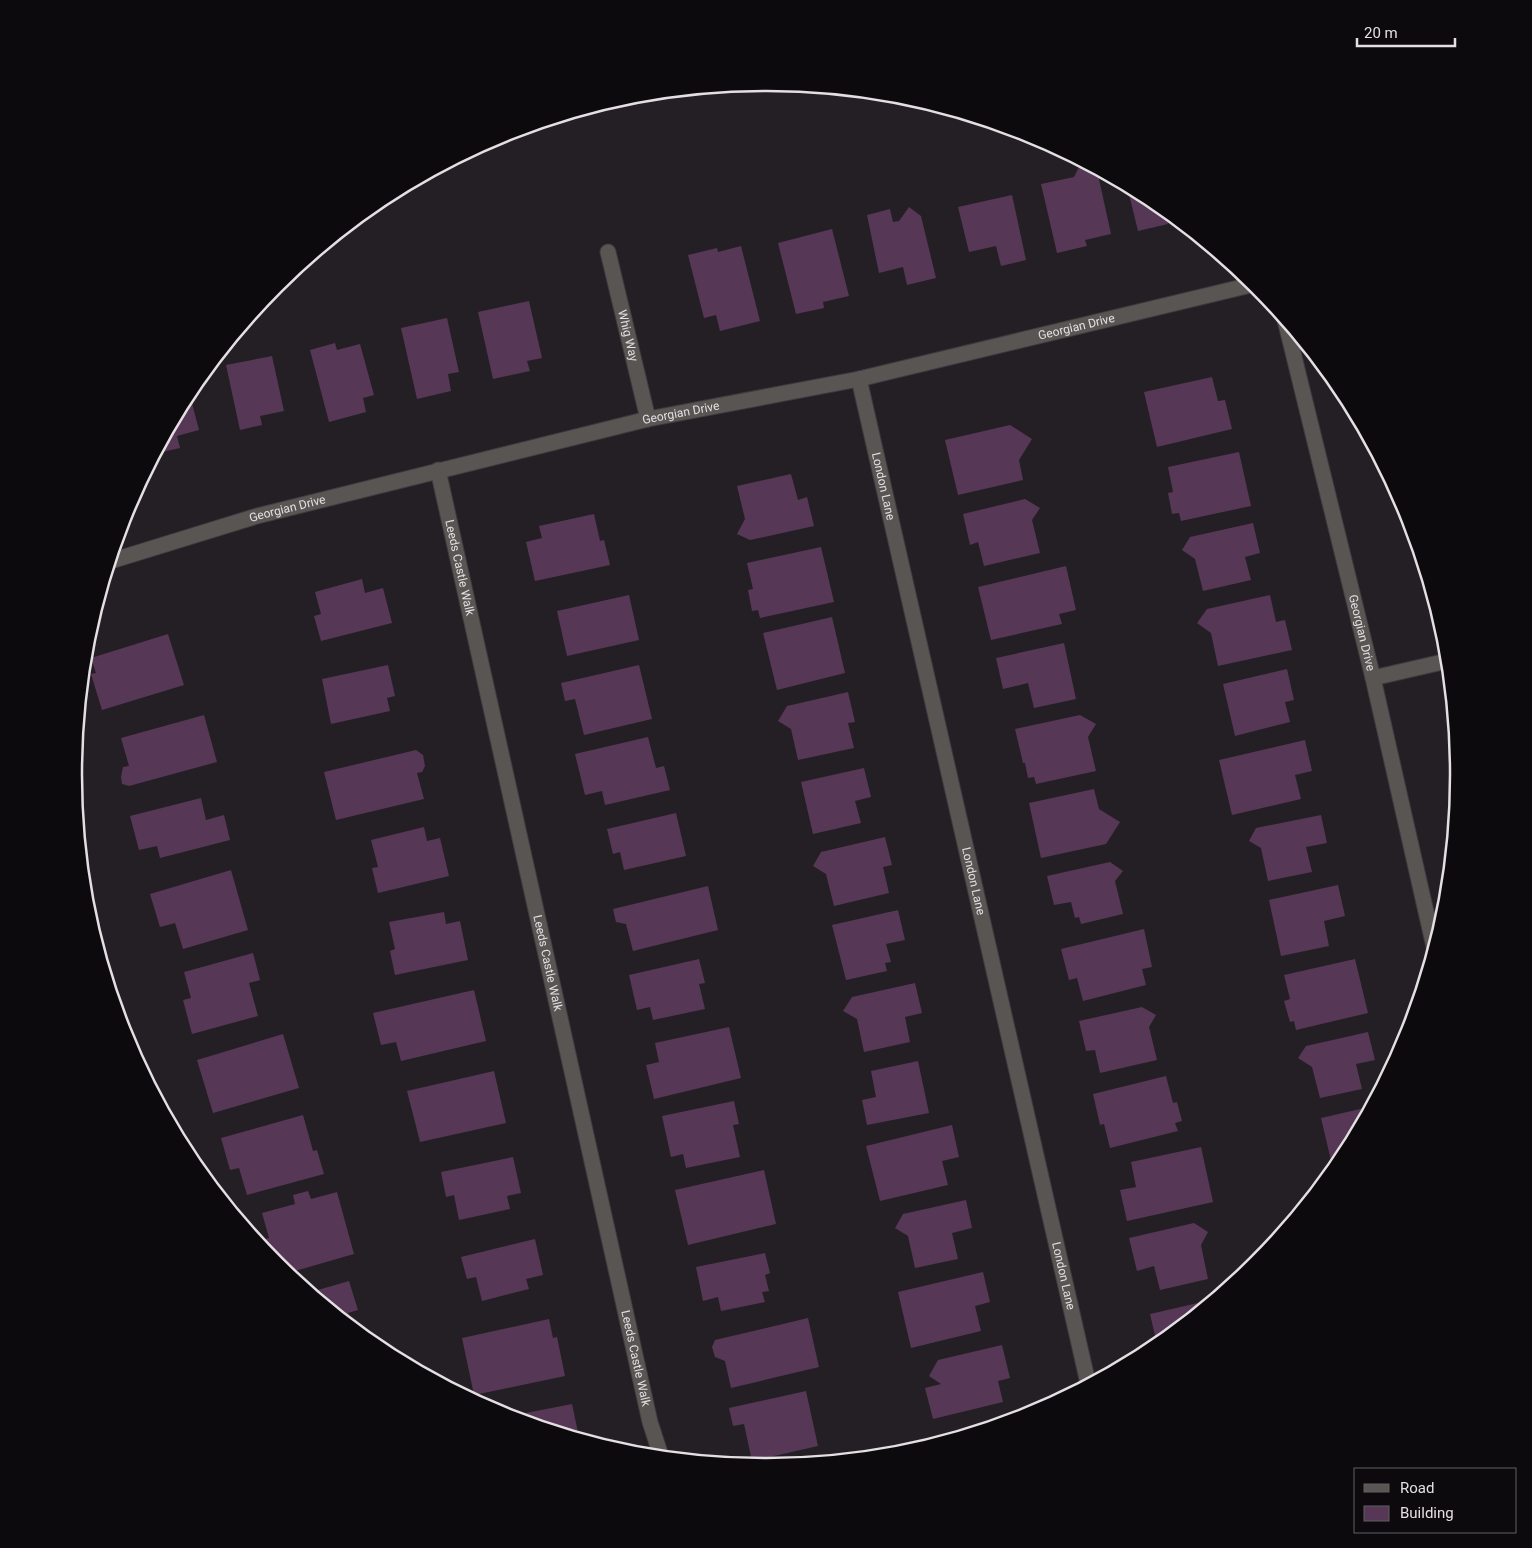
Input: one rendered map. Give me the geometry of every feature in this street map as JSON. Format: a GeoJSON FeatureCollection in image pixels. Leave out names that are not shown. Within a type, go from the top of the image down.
{"type":"FeatureCollection","features":[{"type":"Feature","properties":{"kind":"street","name":"Whig Way"},"geometry":{"type":"LineString","coordinates":[[608,252],[648,419]]}},
{"type":"Feature","properties":{"kind":"street","name":"Georgian Drive"},"geometry":{"type":"LineString","coordinates":[[117,559],[257,516],[648,419],[859,379],[1244,287]]}},
{"type":"Feature","properties":{"kind":"street","name":"Georgian Drive"},"geometry":{"type":"LineString","coordinates":[[1288,333],[1373,678],[1430,931]]}},
{"type":"Feature","properties":{"kind":"street","name":"London Lane"},"geometry":{"type":"LineString","coordinates":[[859,379],[1087,1377]]}},
{"type":"Feature","properties":{"kind":"street","name":"Leeds Castle Walk"},"geometry":{"type":"LineString","coordinates":[[438,470],[648,1412],[659,1449]]}},
{"type":"Feature","properties":{"kind":"street"},"geometry":{"type":"LineString","coordinates":[[1373,678],[1440,663]]}},
{"type":"Feature","properties":{"kind":"building"},"geometry":{"type":"Polygon","coordinates":[[[1079,167],[1099,177],[1111,234],[1085,240],[1087,246],[1057,253],[1041,184],[1074,177],[1079,167]]]}},
{"type":"Feature","properties":{"kind":"building"},"geometry":{"type":"Polygon","coordinates":[[[1012,195],[1026,260],[1001,266],[996,246],[969,252],[958,207],[1012,195]]]}},
{"type":"Feature","properties":{"kind":"building"},"geometry":{"type":"Polygon","coordinates":[[[1129,195],[1167,221],[1168,224],[1138,231],[1129,195]]]}},
{"type":"Feature","properties":{"kind":"building"},"geometry":{"type":"Polygon","coordinates":[[[909,207],[921,216],[936,278],[907,285],[903,267],[879,273],[867,215],[890,209],[893,222],[899,221],[909,207]]]}},
{"type":"Feature","properties":{"kind":"building"},"geometry":{"type":"Polygon","coordinates":[[[832,229],[849,296],[823,302],[824,308],[796,314],[778,243],[832,229]]]}},
{"type":"Feature","properties":{"kind":"building"},"geometry":{"type":"Polygon","coordinates":[[[741,246],[760,321],[720,331],[716,315],[704,318],[688,255],[717,248],[718,252],[741,246]]]}},
{"type":"Feature","properties":{"kind":"building"},"geometry":{"type":"Polygon","coordinates":[[[529,301],[542,358],[527,361],[530,371],[493,379],[478,312],[529,301]]]}},
{"type":"Feature","properties":{"kind":"building"},"geometry":{"type":"Polygon","coordinates":[[[447,318],[459,372],[448,374],[451,391],[417,399],[401,328],[447,318]]]}},
{"type":"Feature","properties":{"kind":"building"},"geometry":{"type":"Polygon","coordinates":[[[335,343],[337,350],[360,344],[374,395],[363,398],[366,412],[329,422],[310,350],[335,343]]]}},
{"type":"Feature","properties":{"kind":"building"},"geometry":{"type":"Polygon","coordinates":[[[272,356],[284,411],[260,416],[262,425],[240,430],[226,365],[272,356]]]}},
{"type":"Feature","properties":{"kind":"building"},"geometry":{"type":"Polygon","coordinates":[[[1212,377],[1218,401],[1225,400],[1232,429],[1157,447],[1144,392],[1212,377]]]}},
{"type":"Feature","properties":{"kind":"building"},"geometry":{"type":"Polygon","coordinates":[[[192,403],[199,430],[177,436],[180,448],[164,452],[192,403]]]}},
{"type":"Feature","properties":{"kind":"building"},"geometry":{"type":"Polygon","coordinates":[[[1010,425],[1032,439],[1019,460],[1023,480],[958,495],[945,440],[1010,425]]]}},
{"type":"Feature","properties":{"kind":"building"},"geometry":{"type":"Polygon","coordinates":[[[1239,452],[1251,506],[1181,521],[1179,513],[1172,514],[1168,493],[1173,492],[1168,467],[1239,452]]]}},
{"type":"Feature","properties":{"kind":"building"},"geometry":{"type":"Polygon","coordinates":[[[791,474],[798,500],[807,497],[814,526],[750,540],[737,534],[745,519],[737,486],[791,474]]]}},
{"type":"Feature","properties":{"kind":"building"},"geometry":{"type":"Polygon","coordinates":[[[1025,499],[1040,508],[1032,520],[1040,553],[984,566],[978,542],[970,545],[963,514],[1025,499]]]}},
{"type":"Feature","properties":{"kind":"building"},"geometry":{"type":"Polygon","coordinates":[[[594,514],[600,541],[604,540],[610,565],[535,581],[526,542],[542,538],[539,526],[594,514]]]}},
{"type":"Feature","properties":{"kind":"building"},"geometry":{"type":"Polygon","coordinates":[[[1253,523],[1260,553],[1245,557],[1251,580],[1203,591],[1195,559],[1182,550],[1190,537],[1253,523]]]}},
{"type":"Feature","properties":{"kind":"building"},"geometry":{"type":"Polygon","coordinates":[[[821,547],[834,602],[760,618],[758,610],[752,611],[748,590],[753,589],[747,563],[821,547]]]}},
{"type":"Feature","properties":{"kind":"building"},"geometry":{"type":"Polygon","coordinates":[[[1066,566],[1076,610],[1059,614],[1062,624],[991,640],[978,587],[1066,566]]]}},
{"type":"Feature","properties":{"kind":"building"},"geometry":{"type":"Polygon","coordinates":[[[362,579],[365,593],[383,588],[392,623],[321,641],[314,616],[321,614],[315,592],[362,579]]]}},
{"type":"Feature","properties":{"kind":"building"},"geometry":{"type":"Polygon","coordinates":[[[629,595],[639,640],[567,656],[557,611],[629,595]]]}},
{"type":"Feature","properties":{"kind":"building"},"geometry":{"type":"Polygon","coordinates":[[[1270,595],[1276,622],[1285,620],[1292,650],[1218,666],[1211,633],[1197,623],[1207,609],[1270,595]]]}},
{"type":"Feature","properties":{"kind":"building"},"geometry":{"type":"Polygon","coordinates":[[[832,617],[845,673],[777,690],[763,633],[832,617]]]}},
{"type":"Feature","properties":{"kind":"building"},"geometry":{"type":"Polygon","coordinates":[[[168,634],[184,685],[102,710],[91,674],[96,673],[92,662],[93,657],[168,634]]]}},
{"type":"Feature","properties":{"kind":"building"},"geometry":{"type":"Polygon","coordinates":[[[1064,643],[1076,699],[1034,708],[1028,683],[1003,689],[996,658],[1064,643]]]}},
{"type":"Feature","properties":{"kind":"building"},"geometry":{"type":"Polygon","coordinates":[[[388,665],[395,696],[387,698],[390,711],[331,724],[322,679],[388,665]]]}},
{"type":"Feature","properties":{"kind":"building"},"geometry":{"type":"Polygon","coordinates":[[[639,665],[652,719],[584,735],[575,699],[565,701],[561,683],[639,665]]]}},
{"type":"Feature","properties":{"kind":"building"},"geometry":{"type":"Polygon","coordinates":[[[1287,669],[1294,700],[1285,702],[1290,722],[1235,736],[1223,684],[1287,669]]]}},
{"type":"Feature","properties":{"kind":"building"},"geometry":{"type":"Polygon","coordinates":[[[848,692],[855,722],[848,723],[854,748],[798,760],[791,729],[778,721],[787,706],[848,692]]]}},
{"type":"Feature","properties":{"kind":"building"},"geometry":{"type":"Polygon","coordinates":[[[204,715],[217,762],[129,786],[122,784],[123,767],[129,766],[121,738],[204,715]]]}},
{"type":"Feature","properties":{"kind":"building"},"geometry":{"type":"Polygon","coordinates":[[[1080,715],[1096,724],[1088,737],[1096,771],[1036,784],[1034,777],[1028,778],[1015,729],[1080,715]]]}},
{"type":"Feature","properties":{"kind":"building"},"geometry":{"type":"Polygon","coordinates":[[[648,737],[656,768],[664,766],[670,790],[605,805],[602,791],[585,795],[575,754],[648,737]]]}},
{"type":"Feature","properties":{"kind":"building"},"geometry":{"type":"Polygon","coordinates":[[[1305,740],[1312,771],[1295,775],[1301,799],[1232,815],[1219,760],[1305,740]]]}},
{"type":"Feature","properties":{"kind":"building"},"geometry":{"type":"Polygon","coordinates":[[[416,750],[423,755],[425,766],[422,772],[417,773],[424,799],[336,820],[324,772],[416,750]]]}},
{"type":"Feature","properties":{"kind":"building"},"geometry":{"type":"Polygon","coordinates":[[[864,768],[871,797],[855,801],[861,823],[813,834],[801,782],[864,768]]]}},
{"type":"Feature","properties":{"kind":"building"},"geometry":{"type":"Polygon","coordinates":[[[1094,789],[1099,809],[1120,822],[1106,844],[1041,858],[1029,803],[1094,789]]]}},
{"type":"Feature","properties":{"kind":"building"},"geometry":{"type":"Polygon","coordinates":[[[201,798],[206,820],[224,815],[230,840],[160,858],[157,846],[139,850],[130,816],[201,798]]]}},
{"type":"Feature","properties":{"kind":"building"},"geometry":{"type":"Polygon","coordinates":[[[676,813],[686,856],[624,870],[620,852],[613,854],[607,829],[676,813]]]}},
{"type":"Feature","properties":{"kind":"building"},"geometry":{"type":"Polygon","coordinates":[[[1321,815],[1327,843],[1306,847],[1312,872],[1268,881],[1261,848],[1249,841],[1256,828],[1321,815]]]}},
{"type":"Feature","properties":{"kind":"building"},"geometry":{"type":"Polygon","coordinates":[[[424,827],[427,841],[440,838],[449,876],[378,893],[372,868],[378,867],[371,840],[424,827]]]}},
{"type":"Feature","properties":{"kind":"building"},"geometry":{"type":"Polygon","coordinates":[[[885,837],[892,865],[883,867],[889,893],[834,906],[826,874],[813,866],[821,852],[885,837]]]}},
{"type":"Feature","properties":{"kind":"building"},"geometry":{"type":"Polygon","coordinates":[[[1110,862],[1123,871],[1115,881],[1123,914],[1081,924],[1079,917],[1075,918],[1071,902],[1054,905],[1047,876],[1110,862]]]}},
{"type":"Feature","properties":{"kind":"building"},"geometry":{"type":"Polygon","coordinates":[[[231,870],[248,930],[183,949],[175,923],[160,927],[150,894],[231,870]]]}},
{"type":"Feature","properties":{"kind":"building"},"geometry":{"type":"Polygon","coordinates":[[[1338,885],[1345,916],[1324,921],[1329,946],[1281,956],[1269,900],[1338,885]]]}},
{"type":"Feature","properties":{"kind":"building"},"geometry":{"type":"Polygon","coordinates":[[[708,886],[718,930],[633,951],[626,924],[616,922],[613,909],[708,886]]]}},
{"type":"Feature","properties":{"kind":"building"},"geometry":{"type":"Polygon","coordinates":[[[898,910],[905,940],[886,944],[891,962],[885,963],[887,971],[846,980],[832,925],[898,910]]]}},
{"type":"Feature","properties":{"kind":"building"},"geometry":{"type":"Polygon","coordinates":[[[444,912],[446,924],[460,921],[468,960],[395,975],[390,951],[395,949],[389,922],[444,912]]]}},
{"type":"Feature","properties":{"kind":"building"},"geometry":{"type":"Polygon","coordinates":[[[1144,929],[1152,967],[1142,969],[1146,985],[1083,1001],[1077,978],[1069,980],[1061,949],[1144,929]]]}},
{"type":"Feature","properties":{"kind":"building"},"geometry":{"type":"Polygon","coordinates":[[[253,953],[260,980],[249,983],[258,1016],[192,1034],[183,1000],[191,998],[184,972],[253,953]]]}},
{"type":"Feature","properties":{"kind":"building"},"geometry":{"type":"Polygon","coordinates":[[[699,959],[705,983],[699,984],[705,1009],[653,1020],[650,1007],[637,1010],[629,975],[699,959]]]}},
{"type":"Feature","properties":{"kind":"building"},"geometry":{"type":"Polygon","coordinates":[[[1355,959],[1368,1013],[1296,1030],[1294,1021],[1290,1022],[1284,1001],[1290,999],[1284,975],[1355,959]]]}},
{"type":"Feature","properties":{"kind":"building"},"geometry":{"type":"Polygon","coordinates":[[[915,983],[922,1013],[905,1017],[910,1042],[864,1052],[857,1019],[843,1011],[852,997],[915,983]]]}},
{"type":"Feature","properties":{"kind":"building"},"geometry":{"type":"Polygon","coordinates":[[[474,990],[486,1041],[401,1061],[396,1042],[381,1045],[373,1013],[474,990]]]}},
{"type":"Feature","properties":{"kind":"building"},"geometry":{"type":"Polygon","coordinates":[[[1142,1007],[1156,1015],[1149,1027],[1157,1060],[1100,1073],[1095,1050],[1086,1051],[1079,1021],[1142,1007]]]}},
{"type":"Feature","properties":{"kind":"building"},"geometry":{"type":"Polygon","coordinates":[[[729,1027],[741,1078],[654,1099],[646,1065],[659,1062],[655,1043],[729,1027]]]}},
{"type":"Feature","properties":{"kind":"building"},"geometry":{"type":"Polygon","coordinates":[[[1368,1032],[1375,1060],[1356,1064],[1362,1089],[1320,1098],[1312,1067],[1298,1058],[1306,1046],[1368,1032]]]}},
{"type":"Feature","properties":{"kind":"building"},"geometry":{"type":"Polygon","coordinates":[[[283,1034],[299,1088],[213,1113],[197,1060],[283,1034]]]}},
{"type":"Feature","properties":{"kind":"building"},"geometry":{"type":"Polygon","coordinates":[[[918,1061],[929,1113],[867,1125],[862,1100],[876,1097],[871,1071],[918,1061]]]}},
{"type":"Feature","properties":{"kind":"building"},"geometry":{"type":"Polygon","coordinates":[[[494,1071],[506,1123],[420,1142],[407,1091],[494,1071]]]}},
{"type":"Feature","properties":{"kind":"building"},"geometry":{"type":"Polygon","coordinates":[[[1166,1076],[1173,1103],[1177,1102],[1182,1121],[1175,1123],[1178,1131],[1110,1148],[1104,1124],[1100,1125],[1093,1094],[1166,1076]]]}},
{"type":"Feature","properties":{"kind":"building"},"geometry":{"type":"Polygon","coordinates":[[[734,1101],[739,1124],[733,1125],[740,1157],[686,1168],[683,1154],[671,1157],[662,1116],[734,1101]]]}},
{"type":"Feature","properties":{"kind":"building"},"geometry":{"type":"Polygon","coordinates":[[[1362,1109],[1331,1159],[1321,1118],[1362,1109]]]}},
{"type":"Feature","properties":{"kind":"building"},"geometry":{"type":"Polygon","coordinates":[[[303,1115],[313,1151],[317,1150],[324,1174],[247,1195],[239,1168],[230,1170],[221,1138],[303,1115]]]}},
{"type":"Feature","properties":{"kind":"building"},"geometry":{"type":"Polygon","coordinates":[[[952,1125],[959,1157],[942,1161],[948,1185],[880,1201],[866,1146],[952,1125]]]}},
{"type":"Feature","properties":{"kind":"building"},"geometry":{"type":"Polygon","coordinates":[[[1201,1147],[1213,1202],[1127,1221],[1120,1190],[1136,1187],[1131,1162],[1201,1147]]]}},
{"type":"Feature","properties":{"kind":"building"},"geometry":{"type":"Polygon","coordinates":[[[513,1157],[521,1193],[507,1196],[510,1209],[459,1220],[454,1195],[446,1197],[441,1172],[513,1157]]]}},
{"type":"Feature","properties":{"kind":"building"},"geometry":{"type":"Polygon","coordinates":[[[764,1170],[776,1224],[688,1245],[675,1190],[764,1170]]]}},
{"type":"Feature","properties":{"kind":"building"},"geometry":{"type":"Polygon","coordinates":[[[308,1191],[311,1199],[337,1192],[354,1254],[297,1270],[266,1239],[269,1238],[262,1213],[295,1204],[293,1195],[308,1191]]]}},
{"type":"Feature","properties":{"kind":"building"},"geometry":{"type":"Polygon","coordinates":[[[966,1200],[972,1228],[952,1233],[958,1259],[915,1268],[908,1236],[895,1228],[903,1214],[966,1200]]]}},
{"type":"Feature","properties":{"kind":"building"},"geometry":{"type":"Polygon","coordinates":[[[1194,1223],[1208,1232],[1201,1245],[1208,1279],[1160,1290],[1154,1266],[1137,1271],[1129,1238],[1194,1223]]]}},
{"type":"Feature","properties":{"kind":"building"},"geometry":{"type":"Polygon","coordinates":[[[535,1239],[543,1275],[526,1279],[529,1289],[482,1301],[476,1277],[467,1279],[461,1257],[535,1239]]]}},
{"type":"Feature","properties":{"kind":"building"},"geometry":{"type":"Polygon","coordinates":[[[765,1253],[770,1273],[765,1275],[769,1291],[762,1292],[765,1302],[721,1311],[718,1297],[703,1301],[696,1267],[765,1253]]]}},
{"type":"Feature","properties":{"kind":"building"},"geometry":{"type":"Polygon","coordinates":[[[983,1272],[990,1302],[975,1306],[981,1331],[911,1348],[898,1292],[983,1272]]]}},
{"type":"Feature","properties":{"kind":"building"},"geometry":{"type":"Polygon","coordinates":[[[349,1281],[358,1310],[348,1313],[348,1315],[318,1290],[349,1281]]]}},
{"type":"Feature","properties":{"kind":"building"},"geometry":{"type":"Polygon","coordinates":[[[1198,1303],[1155,1336],[1150,1314],[1198,1303]]]}},
{"type":"Feature","properties":{"kind":"building"},"geometry":{"type":"Polygon","coordinates":[[[808,1318],[819,1367],[731,1388],[725,1361],[715,1357],[712,1347],[715,1340],[808,1318]]]}},
{"type":"Feature","properties":{"kind":"building"},"geometry":{"type":"Polygon","coordinates":[[[549,1319],[553,1338],[557,1337],[565,1376],[479,1394],[473,1391],[462,1338],[549,1319]]]}},
{"type":"Feature","properties":{"kind":"building"},"geometry":{"type":"Polygon","coordinates":[[[1002,1345],[1010,1378],[998,1381],[1003,1402],[933,1419],[925,1388],[941,1384],[929,1376],[938,1360],[1002,1345]]]}},
{"type":"Feature","properties":{"kind":"building"},"geometry":{"type":"Polygon","coordinates":[[[806,1391],[818,1446],[765,1458],[751,1457],[744,1424],[733,1426],[729,1408],[806,1391]]]}},
{"type":"Feature","properties":{"kind":"building"},"geometry":{"type":"Polygon","coordinates":[[[572,1404],[578,1431],[546,1421],[525,1413],[572,1404]]]}}]}
